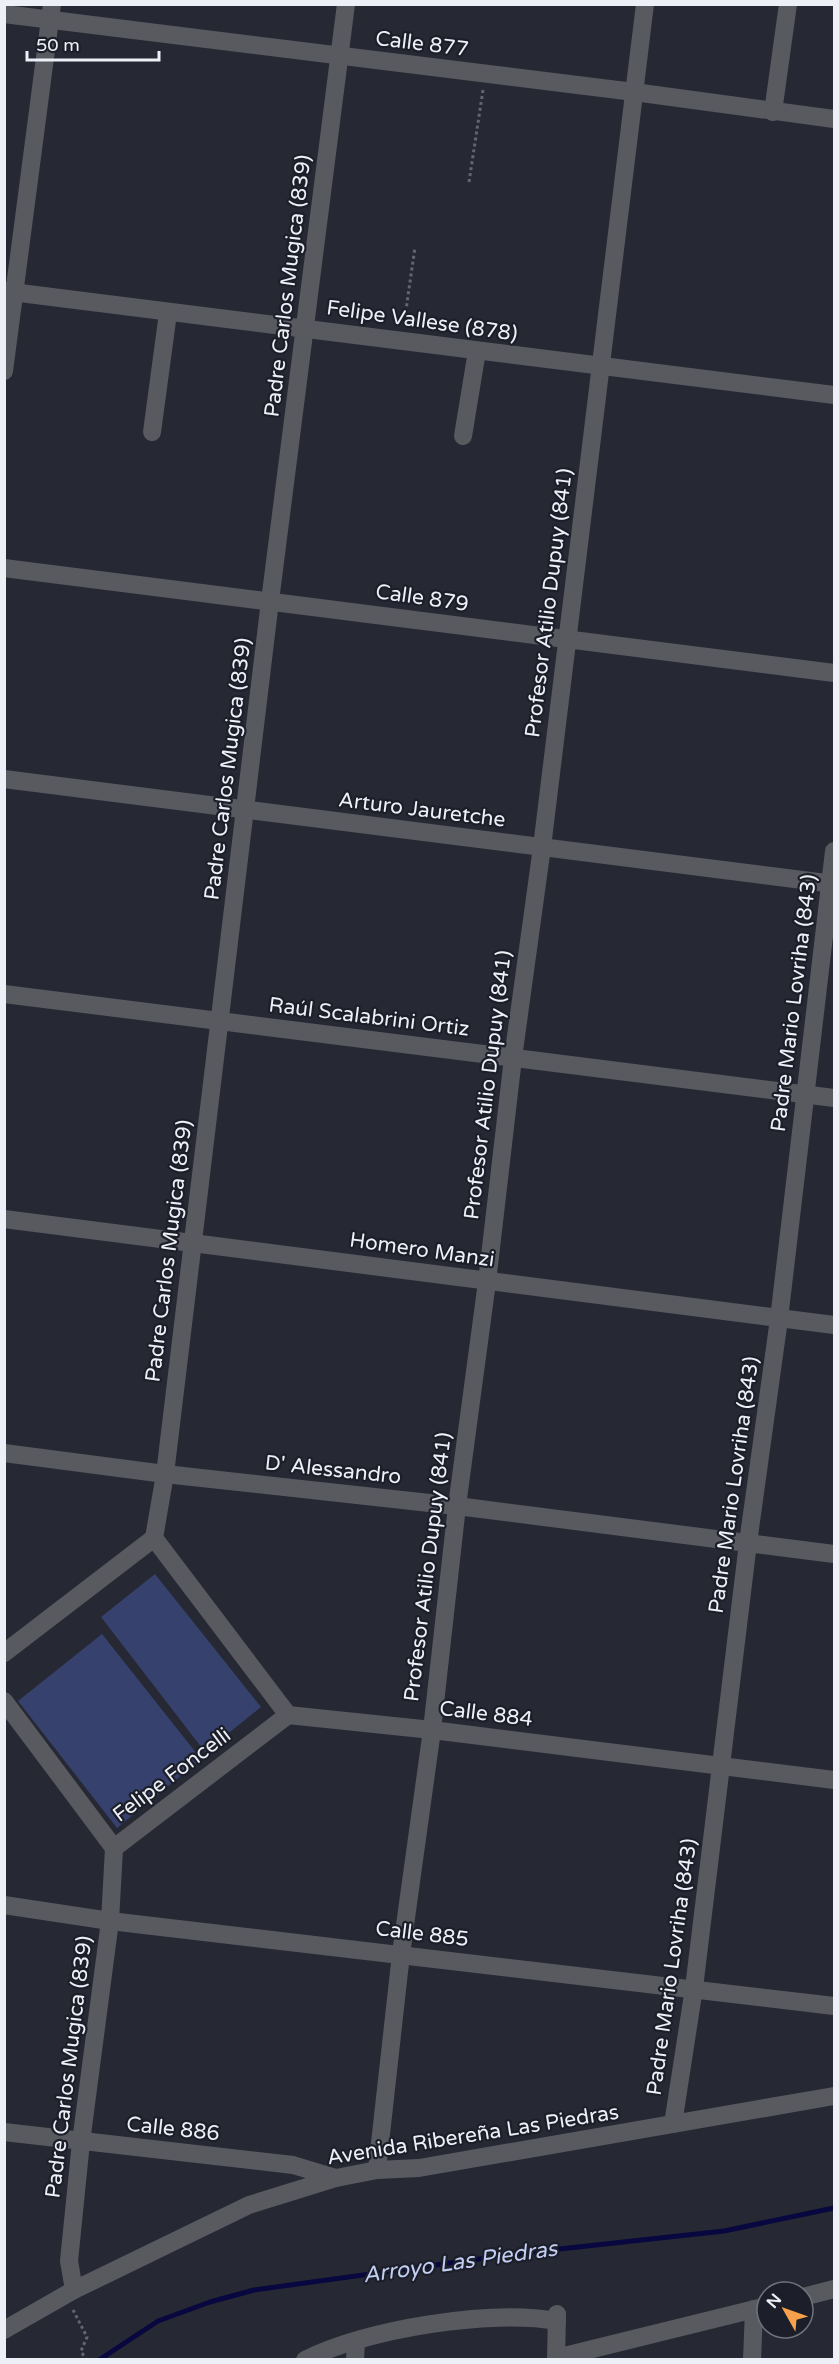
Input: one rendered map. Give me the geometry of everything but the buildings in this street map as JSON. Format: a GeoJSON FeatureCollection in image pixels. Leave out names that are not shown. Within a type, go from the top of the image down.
{"type":"FeatureCollection","features":[{"type":"Feature","properties":{"kind":"street","name":"Padre Carlos Mugica (839)"},"geometry":{"type":"LineString","coordinates":[[154,1538],[165,1474],[270,601],[346,4]]}},
{"type":"Feature","properties":{"kind":"street","name":"Profesor Atilio Dupuy (841)"},"geometry":{"type":"LineString","coordinates":[[377,2170],[401,1954],[432,1730],[457,1506],[542,846],[645,4]]}},
{"type":"Feature","properties":{"kind":"street"},"geometry":{"type":"LineString","coordinates":[[773,112],[788,4]]}},
{"type":"Feature","properties":{"kind":"street","name":"Calle 877"},"geometry":{"type":"LineString","coordinates":[[4,14],[51,12],[340,57],[634,92],[834,119]]}},
{"type":"Feature","properties":{"kind":"street"},"geometry":{"type":"LineString","coordinates":[[4,371],[9,292],[51,12]]}},
{"type":"Feature","properties":{"kind":"street","name":"Felipe Vallese (878)"},"geometry":{"type":"LineString","coordinates":[[9,292],[834,395]]}},
{"type":"Feature","properties":{"kind":"street"},"geometry":{"type":"LineString","coordinates":[[152,432],[168,313]]}},
{"type":"Feature","properties":{"kind":"street"},"geometry":{"type":"LineString","coordinates":[[463,436],[477,351]]}},
{"type":"Feature","properties":{"kind":"street","name":"Calle 879"},"geometry":{"type":"LineString","coordinates":[[4,568],[834,673]]}},
{"type":"Feature","properties":{"kind":"street","name":"Arturo Jauretche"},"geometry":{"type":"LineString","coordinates":[[4,779],[832,884]]}},
{"type":"Feature","properties":{"kind":"street","name":"Padre Mario Lovriha (843)"},"geometry":{"type":"LineString","coordinates":[[673,2124],[694,1988],[748,1543],[779,1319],[832,884],[834,851]]}},
{"type":"Feature","properties":{"kind":"street","name":"Raúl Scalabrini Ortiz"},"geometry":{"type":"LineString","coordinates":[[4,994],[834,1098]]}},
{"type":"Feature","properties":{"kind":"street","name":"Homero Manzi"},"geometry":{"type":"LineString","coordinates":[[4,1219],[834,1325]]}},
{"type":"Feature","properties":{"kind":"street","name":"D' Alessandro"},"geometry":{"type":"LineString","coordinates":[[4,1453],[165,1474],[457,1506],[834,1554]]}},
{"type":"Feature","properties":{"kind":"street"},"geometry":{"type":"LineString","coordinates":[[4,1653],[154,1538],[288,1715]]}},
{"type":"Feature","properties":{"kind":"street","name":"Felipe Foncelli"},"geometry":{"type":"LineString","coordinates":[[4,1701],[114,1848],[288,1715]]}},
{"type":"Feature","properties":{"kind":"street","name":"Calle 884"},"geometry":{"type":"LineString","coordinates":[[288,1715],[432,1730],[834,1780]]}},
{"type":"Feature","properties":{"kind":"street","name":"Padre Carlos Mugica (839)"},"geometry":{"type":"LineString","coordinates":[[69,2293],[69,2261],[81,2142],[110,1921],[114,1848]]}},
{"type":"Feature","properties":{"kind":"street","name":"Calle 885"},"geometry":{"type":"LineString","coordinates":[[4,1905],[110,1921],[834,2006]]}},
{"type":"Feature","properties":{"kind":"street","name":"Avenida Ribereña Las Piedras"},"geometry":{"type":"LineString","coordinates":[[4,2330],[69,2293],[249,2205],[336,2178],[377,2170],[419,2168],[834,2096]]}},
{"type":"Feature","properties":{"kind":"street","name":"Calle 886"},"geometry":{"type":"LineString","coordinates":[[4,2132],[293,2165],[336,2178]]}},
{"type":"Feature","properties":{"kind":"street"},"geometry":{"type":"LineString","coordinates":[[815,2294],[834,2289]]}},
{"type":"Feature","properties":{"kind":"street"},"geometry":{"type":"LineString","coordinates":[[305,2360],[329,2349],[356,2341],[427,2325],[456,2321],[536,2317],[557,2318],[556,2359],[755,2309]]}},
{"type":"Feature","properties":{"kind":"street"},"geometry":{"type":"LineString","coordinates":[[752,2360],[755,2340]]}},
{"type":"Feature","properties":{"kind":"street"},"geometry":{"type":"LineString","coordinates":[[355,2360],[356,2341]]}},
{"type":"Feature","properties":{"kind":"path"},"geometry":{"type":"LineString","coordinates":[[469,182],[485,74]]}},
{"type":"Feature","properties":{"kind":"path"},"geometry":{"type":"LineString","coordinates":[[402,341],[415,247]]}},
{"type":"Feature","properties":{"kind":"path"},"geometry":{"type":"LineString","coordinates":[[69,2293],[87,2337],[81,2351],[86,2360]]}},
{"type":"Feature","properties":{"kind":"shaded area"},"geometry":{"type":"Polygon","coordinates":[[[155,1574],[261,1707],[205,1752],[101,1617],[155,1574]]]}},
{"type":"Feature","properties":{"kind":"shaded area"},"geometry":{"type":"Polygon","coordinates":[[[102,1634],[201,1759],[117,1828],[18,1701],[102,1634]]]}},
{"type":"Feature","properties":{"kind":"waterway","name":"Arroyo Las Piedras"},"geometry":{"type":"LineString","coordinates":[[99,2360],[158,2321],[210,2302],[254,2290],[523,2253],[724,2231],[834,2208]]}}]}
